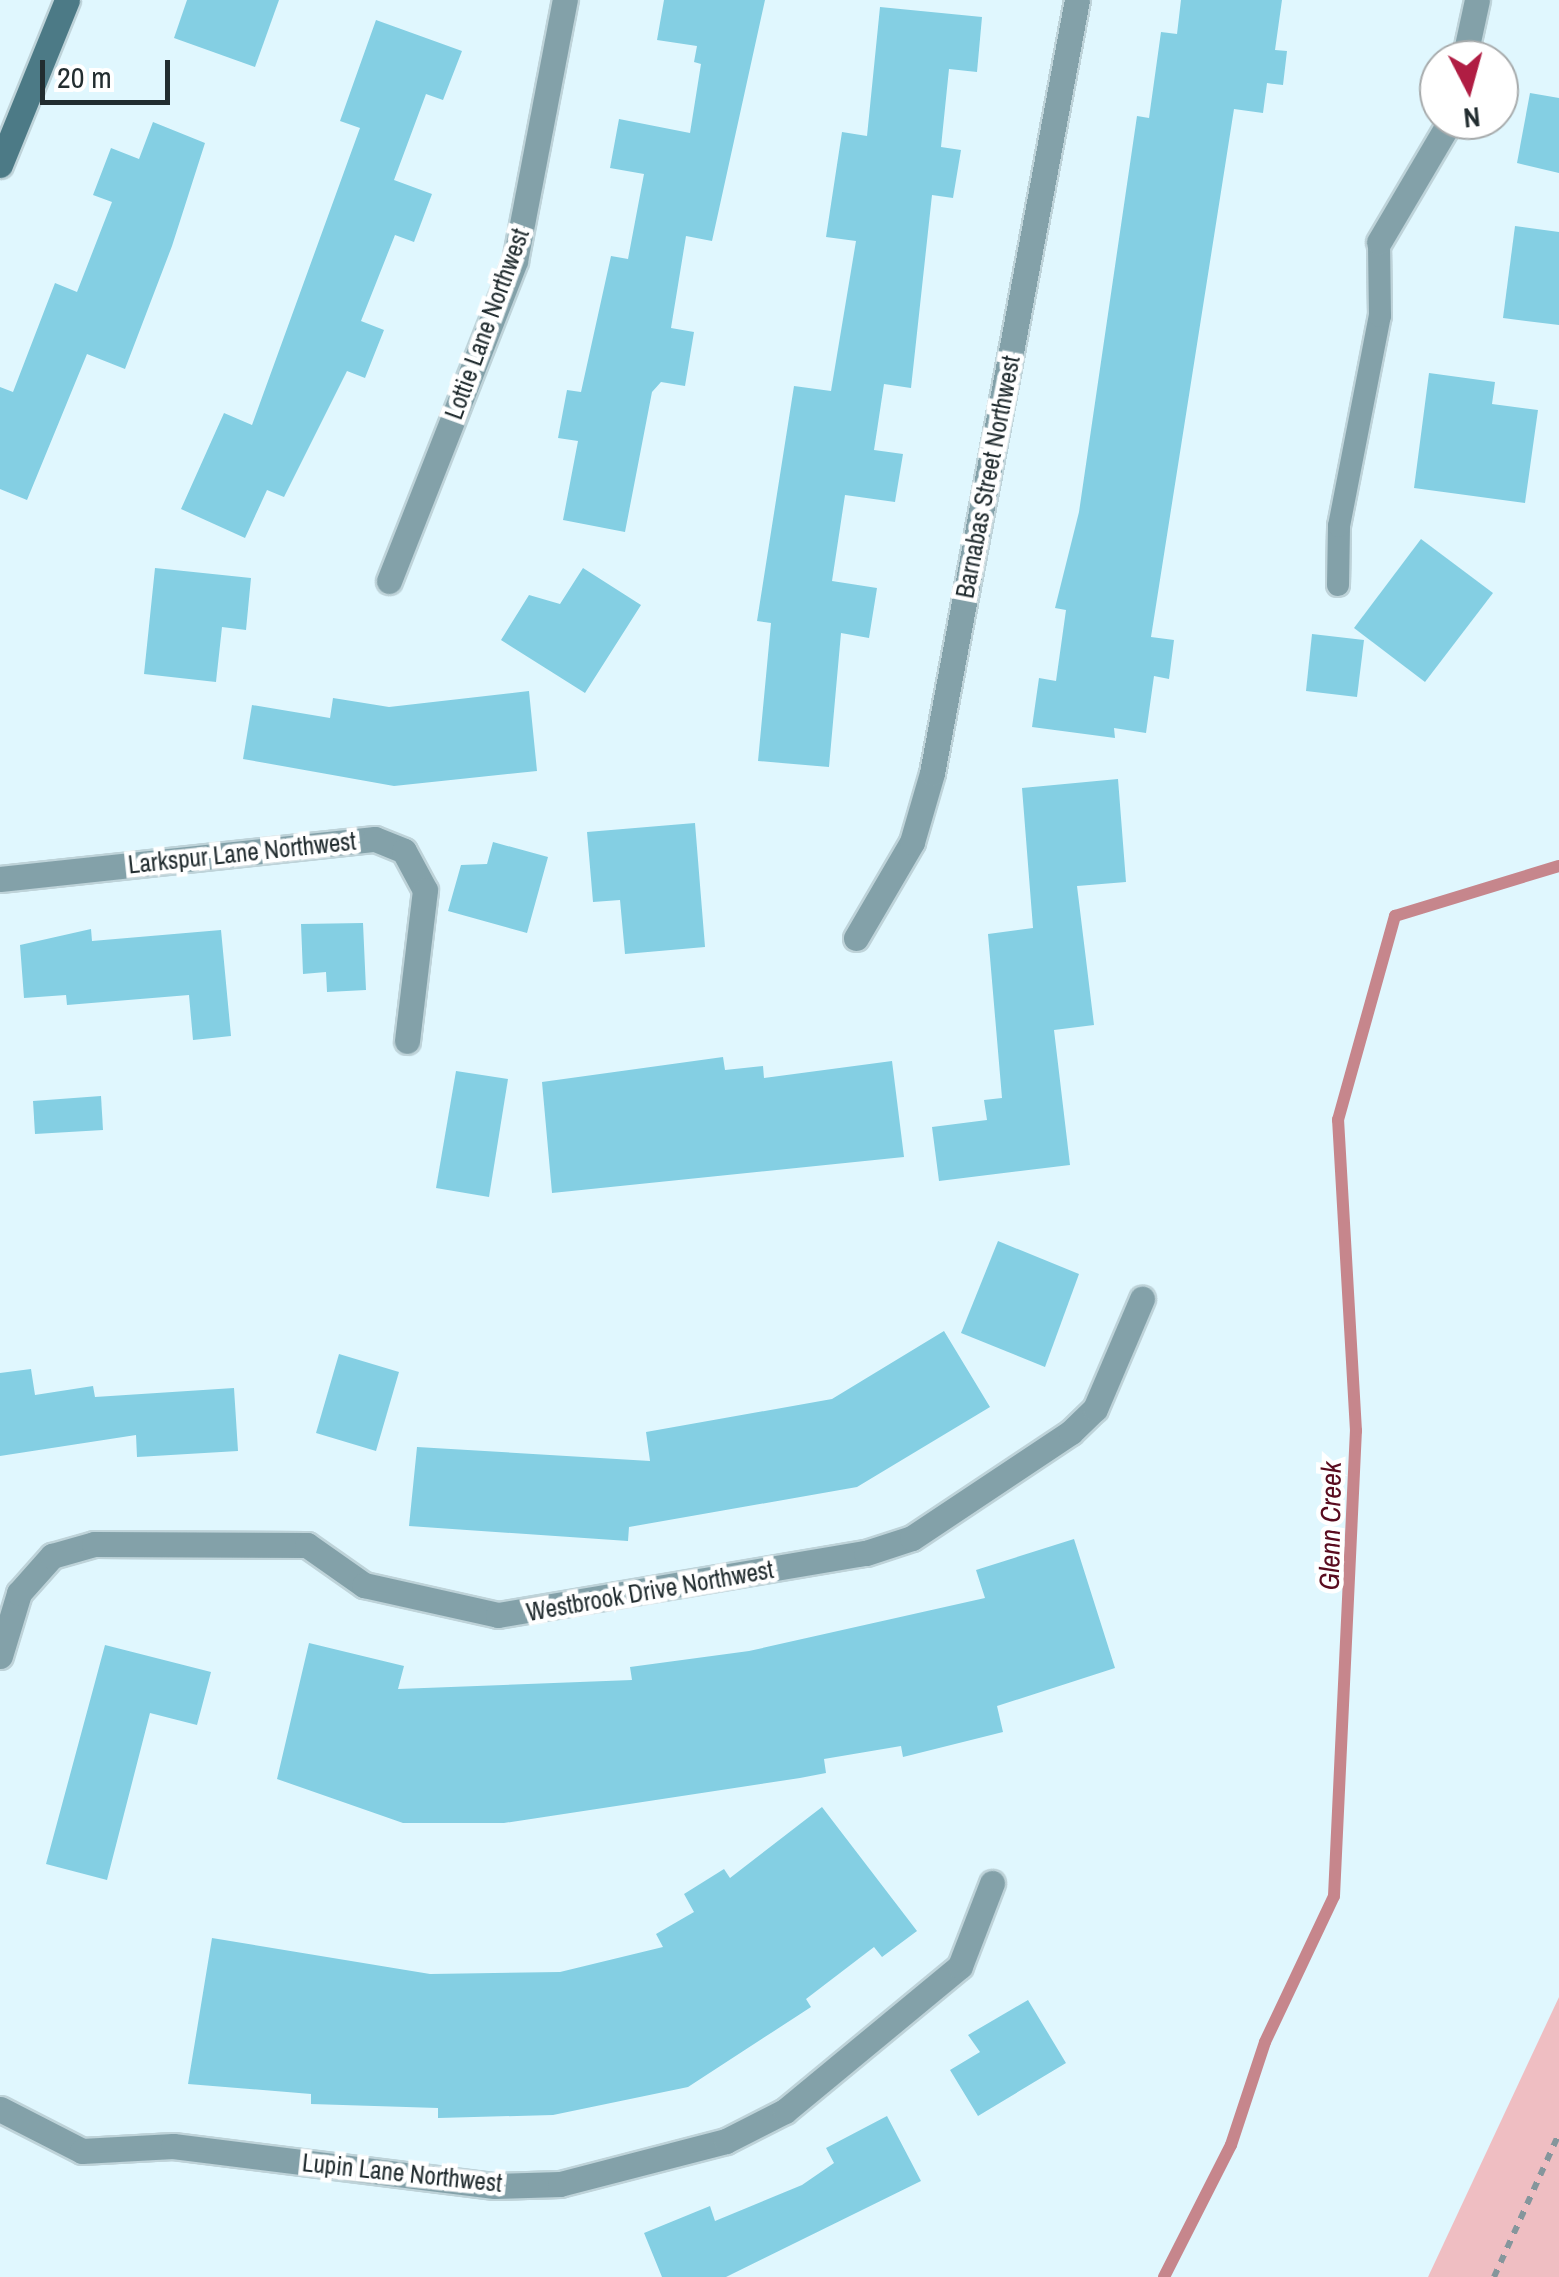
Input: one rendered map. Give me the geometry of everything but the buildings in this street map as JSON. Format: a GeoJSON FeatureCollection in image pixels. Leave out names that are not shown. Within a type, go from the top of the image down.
{"type":"FeatureCollection","features":[{"type":"Feature","properties":{"kind":"street"},"geometry":{"type":"LineString","coordinates":[[0,165],[67,0]]}},
{"type":"Feature","properties":{"kind":"street","name":"Lottie Lane Northwest"},"geometry":{"type":"LineString","coordinates":[[389,581],[515,261],[565,0]]}},
{"type":"Feature","properties":{"kind":"street","name":"Barnabas Street Northwest"},"geometry":{"type":"LineString","coordinates":[[856,938],[912,842],[932,773],[1077,0]]}},
{"type":"Feature","properties":{"kind":"street"},"geometry":{"type":"LineString","coordinates":[[1468,40],[1476,0]]}},
{"type":"Feature","properties":{"kind":"street"},"geometry":{"type":"LineString","coordinates":[[1379,242],[1439,140]]}},
{"type":"Feature","properties":{"kind":"street","name":"Larkspur Lane Northwest"},"geometry":{"type":"LineString","coordinates":[[0,879],[374,839],[404,851],[426,890],[407,1041]]}},
{"type":"Feature","properties":{"kind":"street","name":"Westbrook Drive Northwest"},"geometry":{"type":"LineString","coordinates":[[0,1656],[19,1592],[52,1556],[94,1544],[306,1545],[364,1585],[498,1615],[866,1553],[912,1538],[1072,1432],[1094,1409],[1142,1299]]}},
{"type":"Feature","properties":{"kind":"street","name":"Lupin Lane Northwest"},"geometry":{"type":"LineString","coordinates":[[0,2109],[82,2151],[173,2146],[495,2186],[560,2184],[726,2141],[785,2111],[960,1966],[992,1883]]}},
{"type":"Feature","properties":{"kind":"lane"},"geometry":{"type":"LineString","coordinates":[[1338,585],[1340,526],[1380,316],[1379,242]]}},
{"type":"Feature","properties":{"kind":"path"},"geometry":{"type":"LineString","coordinates":[[1494,2277],[1559,2134]]}},
{"type":"Feature","properties":{"kind":"shaded area"},"geometry":{"type":"Polygon","coordinates":[[[1559,1997],[1559,2277],[1428,2277],[1559,1997]]]}},
{"type":"Feature","properties":{"kind":"waterway","name":"Glenn Creek"},"geometry":{"type":"LineString","coordinates":[[1164,2277],[1231,2145],[1265,2042],[1334,1896],[1356,1431],[1338,1120],[1395,916],[1559,866]]}}]}
